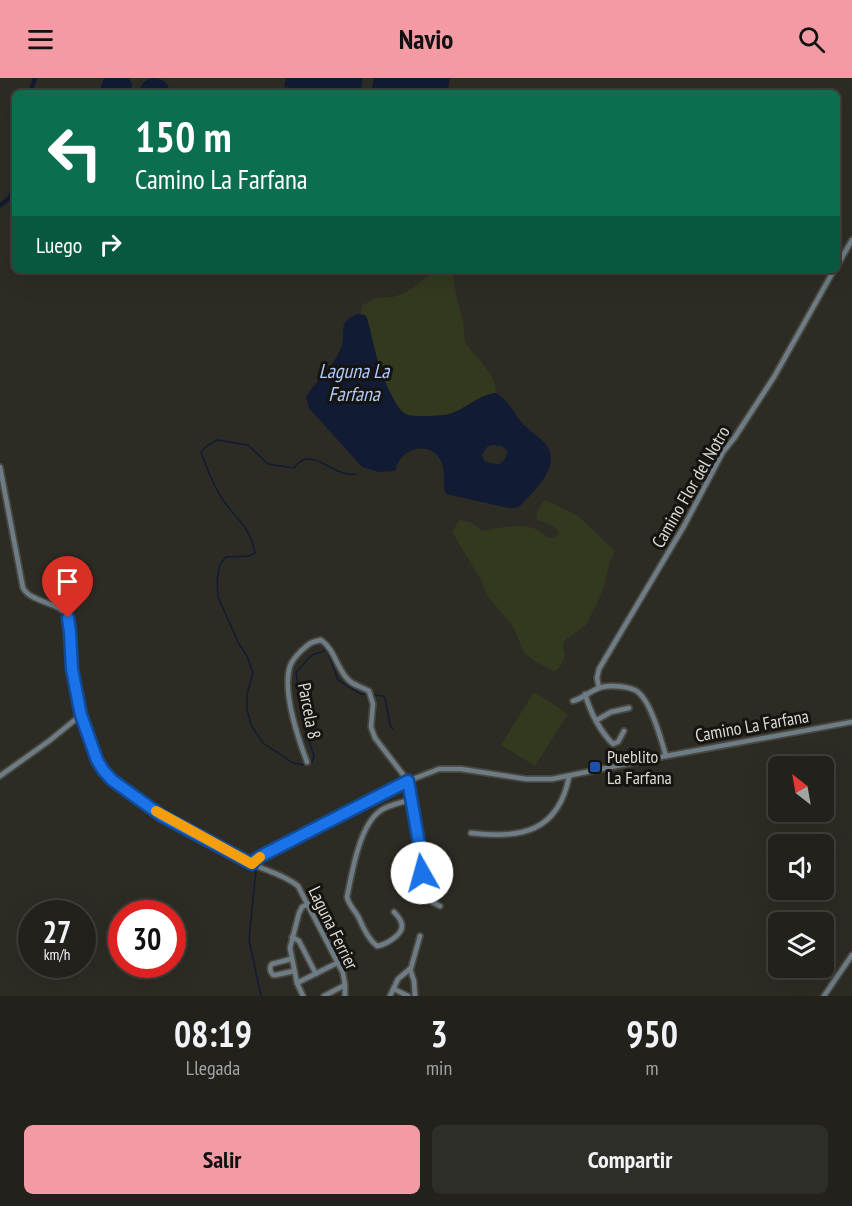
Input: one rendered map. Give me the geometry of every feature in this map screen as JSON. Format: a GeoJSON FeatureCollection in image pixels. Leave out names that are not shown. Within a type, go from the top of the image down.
{"type":"FeatureCollection","features":[{"type":"Feature","properties":{"kind":"street"},"geometry":{"type":"LineString","coordinates":[[840,261],[852,240]]}},
{"type":"Feature","properties":{"kind":"street","name":"Camino Flor del Notro"},"geometry":{"type":"LineString","coordinates":[[599,688],[597,678],[599,669],[684,526],[723,452],[774,377],[832,273]]}},
{"type":"Feature","properties":{"kind":"street","name":"Laguna Ferrier"},"geometry":{"type":"LineString","coordinates":[[0,467],[24,590],[62,610],[68,618],[72,669],[81,715],[97,760],[103,770],[112,780],[162,816],[300,888],[343,973],[345,996]]}},
{"type":"Feature","properties":{"kind":"street","name":"Parcela 8"},"geometry":{"type":"LineString","coordinates":[[307,762],[295,730],[288,679],[290,666],[297,655],[310,642],[321,640],[327,644],[346,677],[354,685],[369,691],[373,704],[371,727],[375,738],[408,781]]}},
{"type":"Feature","properties":{"kind":"street"},"geometry":{"type":"LineString","coordinates":[[573,701],[599,688],[616,686],[640,693],[652,714],[666,756]]}},
{"type":"Feature","properties":{"kind":"street"},"geometry":{"type":"LineString","coordinates":[[585,694],[591,713],[613,744],[618,742],[624,731]]}},
{"type":"Feature","properties":{"kind":"street"},"geometry":{"type":"LineString","coordinates":[[597,720],[611,712],[628,708]]}},
{"type":"Feature","properties":{"kind":"street"},"geometry":{"type":"LineString","coordinates":[[0,776],[81,715]]}},
{"type":"Feature","properties":{"kind":"street","name":"Camino La Farfana"},"geometry":{"type":"LineString","coordinates":[[252,864],[263,855],[427,772],[446,768],[534,780],[568,777],[666,756],[852,722]]}},
{"type":"Feature","properties":{"kind":"street"},"geometry":{"type":"LineString","coordinates":[[471,833],[508,835],[530,830],[545,823],[557,809],[565,793],[568,777]]}},
{"type":"Feature","properties":{"kind":"street"},"geometry":{"type":"LineString","coordinates":[[408,781],[422,873],[432,902],[440,906]]}},
{"type":"Feature","properties":{"kind":"street"},"geometry":{"type":"LineString","coordinates":[[394,912],[401,922],[401,930],[388,942],[377,946],[362,927],[348,900],[359,845],[371,820],[380,811],[410,800]]}},
{"type":"Feature","properties":{"kind":"street"},"geometry":{"type":"LineString","coordinates":[[421,859],[445,871]]}},
{"type":"Feature","properties":{"kind":"street"},"geometry":{"type":"LineString","coordinates":[[432,898],[448,865]]}},
{"type":"Feature","properties":{"kind":"street"},"geometry":{"type":"LineString","coordinates":[[303,996],[297,983],[290,948],[300,911],[308,904]]}},
{"type":"Feature","properties":{"kind":"street"},"geometry":{"type":"LineString","coordinates":[[390,996],[398,979],[410,969],[420,936]]}},
{"type":"Feature","properties":{"kind":"street"},"geometry":{"type":"LineString","coordinates":[[292,937],[299,941],[316,974]]}},
{"type":"Feature","properties":{"kind":"street"},"geometry":{"type":"LineString","coordinates":[[824,996],[852,955]]}},
{"type":"Feature","properties":{"kind":"street"},"geometry":{"type":"LineString","coordinates":[[291,959],[272,964],[271,973],[274,975],[294,971]]}},
{"type":"Feature","properties":{"kind":"street"},"geometry":{"type":"LineString","coordinates":[[297,983],[337,963]]}},
{"type":"Feature","properties":{"kind":"street"},"geometry":{"type":"LineString","coordinates":[[410,969],[415,996]]}},
{"type":"Feature","properties":{"kind":"street"},"geometry":{"type":"LineString","coordinates":[[324,996],[345,985]]}},
{"type":"Feature","properties":{"kind":"street"},"geometry":{"type":"LineString","coordinates":[[394,989],[408,996]]}},
{"type":"Feature","properties":{"kind":"green space"},"geometry":{"type":"Polygon","coordinates":[[[432,273],[453,273],[465,342],[493,379],[496,393],[483,396],[449,414],[411,416],[400,409],[382,376],[367,318],[361,314],[362,306],[375,298],[393,297],[414,287],[432,273]]]}},
{"type":"Feature","properties":{"kind":"green space"},"geometry":{"type":"Polygon","coordinates":[[[545,500],[578,516],[615,551],[603,589],[586,625],[565,640],[563,646],[565,656],[560,667],[554,672],[524,653],[514,628],[487,595],[481,580],[452,531],[460,520],[472,523],[482,531],[521,526],[533,528],[554,538],[559,534],[555,528],[536,519],[541,504],[545,500]]]}},
{"type":"Feature","properties":{"kind":"green space"},"geometry":{"type":"Polygon","coordinates":[[[534,692],[568,714],[535,766],[501,745],[534,692]]]}},
{"type":"Feature","properties":{"kind":"water"},"geometry":{"type":"Polygon","coordinates":[[[104,78],[129,78],[132,84],[131,90],[102,90],[104,78]]]}},
{"type":"Feature","properties":{"kind":"water"},"geometry":{"type":"Polygon","coordinates":[[[286,78],[363,78],[361,90],[299,90],[284,87],[286,78]]]}},
{"type":"Feature","properties":{"kind":"water"},"geometry":{"type":"Polygon","coordinates":[[[374,78],[450,78],[448,90],[372,90],[374,78]]]}},
{"type":"Feature","properties":{"kind":"water"},"geometry":{"type":"Polygon","coordinates":[[[159,79],[168,86],[169,90],[140,90],[147,80],[159,79]]]}},
{"type":"Feature","properties":{"kind":"water","name":"Laguna La Farfana"},"geometry":{"type":"Polygon","coordinates":[[[357,314],[365,315],[367,318],[382,375],[396,403],[405,414],[446,415],[483,396],[496,393],[508,403],[523,424],[545,443],[551,462],[548,471],[544,479],[520,506],[509,508],[446,494],[442,463],[436,454],[426,449],[406,453],[399,461],[395,471],[379,472],[362,467],[309,408],[306,397],[337,356],[342,344],[344,325],[350,317],[357,314]],[[502,446],[487,447],[482,455],[484,461],[500,464],[508,452],[502,446]]]}},
{"type":"Feature","properties":{"kind":"waterway"},"geometry":{"type":"LineString","coordinates":[[31,90],[35,78]]}},
{"type":"Feature","properties":{"kind":"waterway"},"geometry":{"type":"LineString","coordinates":[[0,205],[9,198],[12,191]]}},
{"type":"Feature","properties":{"kind":"waterway"},"geometry":{"type":"LineString","coordinates":[[356,474],[340,472],[316,460],[308,459],[301,461],[294,468],[268,464],[248,445],[217,440],[201,452],[216,489],[246,529],[255,553],[248,556],[226,557],[220,564],[217,580],[218,597],[253,673],[247,694],[247,709],[251,725],[263,743],[293,763],[305,765],[312,762],[314,756],[304,726],[296,672],[312,655],[327,650],[338,680],[361,694],[366,694]]}},
{"type":"Feature","properties":{"kind":"waterway"},"geometry":{"type":"LineString","coordinates":[[374,695],[385,698],[390,725],[393,729]]}},
{"type":"Feature","properties":{"kind":"waterway"},"geometry":{"type":"LineString","coordinates":[[258,864],[373,801]]}},
{"type":"Feature","properties":{"kind":"waterway"},"geometry":{"type":"LineString","coordinates":[[256,869],[249,940],[261,996]]}},
{"type":"Feature","properties":{"kind":"slow traffic"},"geometry":{"type":"LineString","coordinates":[[156,811],[252,864],[260,857]]}},
{"type":"Feature","properties":{"kind":"place","name":"Pueblito La Farfana"},"geometry":{"type":"Point","coordinates":[595,767]}},
{"type":"Feature","properties":{"kind":"route"},"geometry":{"type":"LineString","coordinates":[[68,618],[72,669],[81,715],[97,760],[112,780],[162,816],[252,864],[263,855],[408,781],[422,873]]}}]}
